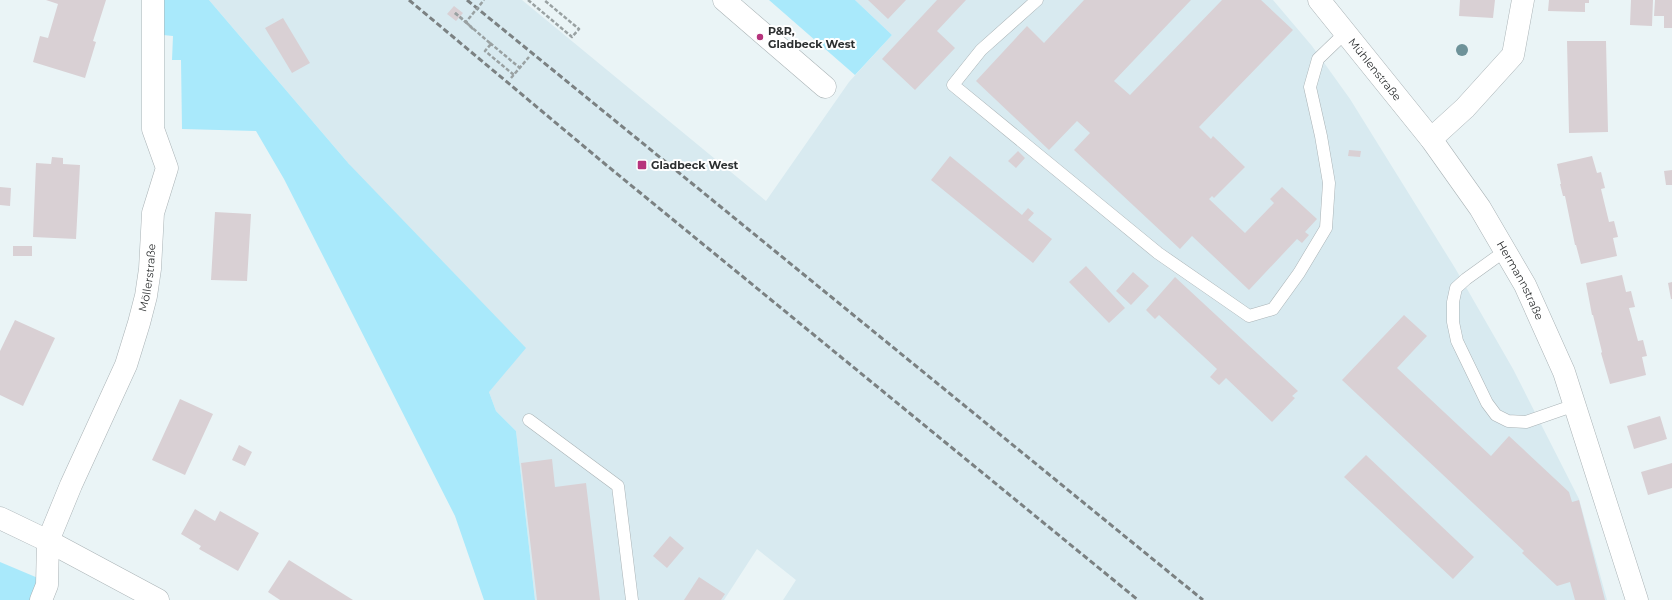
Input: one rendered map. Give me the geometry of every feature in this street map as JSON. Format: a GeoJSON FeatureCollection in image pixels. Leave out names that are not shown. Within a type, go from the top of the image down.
{"type":"FeatureCollection","features":[{"type":"Feature","properties":{"kind":"street","name":"Möllerstraße"},"geometry":{"type":"LineString","coordinates":[[41,600],[48,585],[48,541],[71,485],[126,365],[146,296],[150,269],[153,214],[167,168],[153,129],[153,0]]}},
{"type":"Feature","properties":{"kind":"street"},"geometry":{"type":"LineString","coordinates":[[724,0],[825,87]]}},
{"type":"Feature","properties":{"kind":"street","name":"Mühlenstraße"},"geometry":{"type":"LineString","coordinates":[[1319,0],[1431,139]]}},
{"type":"Feature","properties":{"kind":"street"},"geometry":{"type":"LineString","coordinates":[[1431,139],[1465,108],[1513,55],[1523,0]]}},
{"type":"Feature","properties":{"kind":"street","name":"Hermannstraße"},"geometry":{"type":"LineString","coordinates":[[1431,139],[1480,208],[1526,285],[1564,372],[1637,600]]}},
{"type":"Feature","properties":{"kind":"street"},"geometry":{"type":"LineString","coordinates":[[0,518],[48,541],[158,600]]}},
{"type":"Feature","properties":{"kind":"lane"},"geometry":{"type":"LineString","coordinates":[[1036,0],[981,50],[954,85],[1158,253],[1249,316],[1274,309],[1299,273],[1326,228],[1328,183],[1321,136],[1310,87],[1318,59],[1346,33]]}},
{"type":"Feature","properties":{"kind":"lane"},"geometry":{"type":"LineString","coordinates":[[1505,251],[1456,288],[1452,302],[1453,322],[1457,341],[1487,403],[1496,415],[1508,421],[1526,422],[1574,405]]}},
{"type":"Feature","properties":{"kind":"lane"},"geometry":{"type":"LineString","coordinates":[[529,420],[618,486],[632,600]]}},
{"type":"Feature","properties":{"kind":"path"},"geometry":{"type":"LineString","coordinates":[[466,22],[484,0]]}},
{"type":"Feature","properties":{"kind":"path"},"geometry":{"type":"LineString","coordinates":[[528,0],[572,37],[579,29],[544,0]]}},
{"type":"Feature","properties":{"kind":"path"},"geometry":{"type":"LineString","coordinates":[[514,75],[485,51],[491,44],[455,13],[520,68]]}},
{"type":"Feature","properties":{"kind":"path"},"geometry":{"type":"LineString","coordinates":[[512,78],[529,58]]}},
{"type":"Feature","properties":{"kind":"shaded area"},"geometry":{"type":"Polygon","coordinates":[[[163,0],[209,0],[349,164],[526,348],[489,392],[496,411],[516,431],[535,600],[484,600],[455,516],[284,179],[256,131],[182,129],[181,60],[172,60],[173,36],[163,35],[163,0]]]}},
{"type":"Feature","properties":{"kind":"shaded area"},"geometry":{"type":"Polygon","coordinates":[[[209,0],[522,0],[766,201],[849,82],[892,35],[855,0],[1273,0],[1312,46],[1350,99],[1455,268],[1513,369],[1579,499],[1607,600],[783,600],[796,580],[757,549],[724,600],[535,600],[516,431],[496,411],[489,392],[349,164],[209,0]]]}},
{"type":"Feature","properties":{"kind":"shaded area"},"geometry":{"type":"Polygon","coordinates":[[[769,0],[855,0],[892,35],[855,75],[769,0]]]}},
{"type":"Feature","properties":{"kind":"shaded area"},"geometry":{"type":"Polygon","coordinates":[[[0,562],[38,578],[32,600],[0,600],[0,562]]]}},
{"type":"Feature","properties":{"kind":"building"},"geometry":{"type":"Polygon","coordinates":[[[46,0],[106,0],[93,41],[96,42],[85,78],[33,62],[40,36],[48,38],[58,4],[46,0]]]}},
{"type":"Feature","properties":{"kind":"building"},"geometry":{"type":"Polygon","coordinates":[[[868,0],[906,0],[888,19],[868,0]]]}},
{"type":"Feature","properties":{"kind":"building"},"geometry":{"type":"Polygon","coordinates":[[[937,0],[966,0],[937,31],[955,48],[915,90],[882,59],[937,0]]]}},
{"type":"Feature","properties":{"kind":"building"},"geometry":{"type":"Polygon","coordinates":[[[1084,0],[1191,0],[1114,81],[1130,95],[1222,0],[1261,0],[1293,30],[1199,127],[1211,139],[1213,136],[1245,167],[1214,198],[1212,196],[1209,199],[1245,233],[1274,203],[1270,199],[1282,187],[1317,219],[1305,232],[1309,235],[1302,243],[1297,239],[1249,290],[1192,236],[1180,249],[1074,150],[1090,133],[1077,121],[1049,150],[976,81],[1027,26],[1044,43],[1084,0]]]}},
{"type":"Feature","properties":{"kind":"building"},"geometry":{"type":"Polygon","coordinates":[[[1460,0],[1495,0],[1493,18],[1459,16],[1460,0]]]}},
{"type":"Feature","properties":{"kind":"building"},"geometry":{"type":"Polygon","coordinates":[[[1549,0],[1589,0],[1589,3],[1585,3],[1585,12],[1548,11],[1549,0]]]}},
{"type":"Feature","properties":{"kind":"building"},"geometry":{"type":"Polygon","coordinates":[[[1631,0],[1653,0],[1652,26],[1630,25],[1631,0]]]}},
{"type":"Feature","properties":{"kind":"building"},"geometry":{"type":"Polygon","coordinates":[[[1655,0],[1672,0],[1672,28],[1664,28],[1664,16],[1654,16],[1655,0]]]}},
{"type":"Feature","properties":{"kind":"building"},"geometry":{"type":"Polygon","coordinates":[[[454,6],[463,13],[456,21],[447,14],[454,6]]]}},
{"type":"Feature","properties":{"kind":"building"},"geometry":{"type":"Polygon","coordinates":[[[283,18],[310,63],[292,73],[265,28],[283,18]]]}},
{"type":"Feature","properties":{"kind":"building"},"geometry":{"type":"Polygon","coordinates":[[[1567,41],[1606,41],[1608,132],[1569,133],[1567,41]]]}},
{"type":"Feature","properties":{"kind":"building"},"geometry":{"type":"Polygon","coordinates":[[[1349,150],[1361,151],[1360,157],[1348,156],[1349,150]]]}},
{"type":"Feature","properties":{"kind":"building"},"geometry":{"type":"Polygon","coordinates":[[[1018,151],[1025,158],[1016,168],[1008,161],[1018,151]]]}},
{"type":"Feature","properties":{"kind":"building"},"geometry":{"type":"Polygon","coordinates":[[[950,156],[1022,215],[1028,208],[1034,213],[1028,220],[1052,239],[1033,263],[931,180],[950,156]]]}},
{"type":"Feature","properties":{"kind":"building"},"geometry":{"type":"Polygon","coordinates":[[[1592,156],[1597,173],[1601,172],[1605,188],[1601,189],[1609,222],[1614,221],[1618,237],[1613,238],[1617,256],[1581,264],[1575,245],[1565,196],[1563,196],[1560,184],[1557,164],[1592,156]]]}},
{"type":"Feature","properties":{"kind":"building"},"geometry":{"type":"Polygon","coordinates":[[[52,157],[63,158],[63,164],[80,165],[76,239],[33,237],[36,163],[51,164],[52,157]]]}},
{"type":"Feature","properties":{"kind":"building"},"geometry":{"type":"Polygon","coordinates":[[[1672,170],[1672,185],[1666,185],[1664,171],[1672,170]]]}},
{"type":"Feature","properties":{"kind":"building"},"geometry":{"type":"Polygon","coordinates":[[[0,187],[11,188],[10,206],[0,205],[0,187]]]}},
{"type":"Feature","properties":{"kind":"building"},"geometry":{"type":"Polygon","coordinates":[[[215,212],[251,214],[247,281],[211,280],[215,212]]]}},
{"type":"Feature","properties":{"kind":"building"},"geometry":{"type":"Polygon","coordinates":[[[13,246],[32,246],[32,256],[13,256],[13,246]]]}},
{"type":"Feature","properties":{"kind":"building"},"geometry":{"type":"Polygon","coordinates":[[[1086,266],[1125,308],[1109,323],[1069,282],[1086,266]]]}},
{"type":"Feature","properties":{"kind":"building"},"geometry":{"type":"Polygon","coordinates":[[[1133,272],[1149,286],[1131,305],[1116,291],[1133,272]]]}},
{"type":"Feature","properties":{"kind":"building"},"geometry":{"type":"Polygon","coordinates":[[[1622,275],[1626,292],[1631,291],[1635,307],[1629,308],[1638,341],[1643,340],[1647,356],[1642,357],[1646,375],[1610,384],[1601,353],[1586,283],[1622,275]]]}},
{"type":"Feature","properties":{"kind":"building"},"geometry":{"type":"Polygon","coordinates":[[[1175,277],[1298,391],[1292,396],[1295,398],[1272,422],[1226,378],[1219,385],[1210,377],[1217,369],[1159,315],[1155,319],[1146,310],[1175,277]]]}},
{"type":"Feature","properties":{"kind":"building"},"geometry":{"type":"Polygon","coordinates":[[[1672,282],[1672,299],[1671,299],[1668,283],[1672,282]]]}},
{"type":"Feature","properties":{"kind":"building"},"geometry":{"type":"Polygon","coordinates":[[[1404,315],[1427,336],[1397,368],[1491,456],[1509,436],[1569,492],[1572,502],[1579,500],[1605,600],[1575,600],[1570,582],[1557,586],[1522,553],[1524,551],[1342,380],[1404,315]]]}},
{"type":"Feature","properties":{"kind":"building"},"geometry":{"type":"Polygon","coordinates":[[[15,320],[55,338],[23,406],[0,395],[0,351],[15,320]]]}},
{"type":"Feature","properties":{"kind":"building"},"geometry":{"type":"Polygon","coordinates":[[[180,399],[213,414],[185,475],[152,460],[180,399]]]}},
{"type":"Feature","properties":{"kind":"building"},"geometry":{"type":"Polygon","coordinates":[[[1660,416],[1667,439],[1634,449],[1627,426],[1660,416]]]}},
{"type":"Feature","properties":{"kind":"building"},"geometry":{"type":"Polygon","coordinates":[[[239,445],[252,452],[245,466],[232,460],[239,445]]]}},
{"type":"Feature","properties":{"kind":"building"},"geometry":{"type":"Polygon","coordinates":[[[1366,455],[1474,557],[1453,579],[1344,477],[1366,455]]]}},
{"type":"Feature","properties":{"kind":"building"},"geometry":{"type":"Polygon","coordinates":[[[552,459],[555,487],[586,483],[600,600],[537,600],[521,463],[552,459]]]}},
{"type":"Feature","properties":{"kind":"building"},"geometry":{"type":"Polygon","coordinates":[[[1672,463],[1672,488],[1648,495],[1641,472],[1672,463]]]}},
{"type":"Feature","properties":{"kind":"building"},"geometry":{"type":"Polygon","coordinates":[[[195,509],[215,521],[220,511],[259,533],[238,571],[199,549],[201,546],[181,534],[195,509]]]}},
{"type":"Feature","properties":{"kind":"building"},"geometry":{"type":"Polygon","coordinates":[[[670,536],[684,548],[667,568],[653,556],[670,536]]]}},
{"type":"Feature","properties":{"kind":"building"},"geometry":{"type":"Polygon","coordinates":[[[289,560],[353,600],[280,600],[268,592],[289,560]]]}},
{"type":"Feature","properties":{"kind":"building"},"geometry":{"type":"Polygon","coordinates":[[[699,577],[725,594],[721,600],[684,600],[699,577]]]}},
{"type":"Feature","properties":{"kind":"railway"},"geometry":{"type":"LineString","coordinates":[[409,0],[605,164],[1138,600]]}},
{"type":"Feature","properties":{"kind":"railway"},"geometry":{"type":"LineString","coordinates":[[467,0],[1203,600]]}},
{"type":"Feature","properties":{"kind":"place","name":"P&R, Gladbeck West"},"geometry":{"type":"Point","coordinates":[760,37]}},
{"type":"Feature","properties":{"kind":"place","name":"Gladbeck West"},"geometry":{"type":"Point","coordinates":[642,165]}}]}
